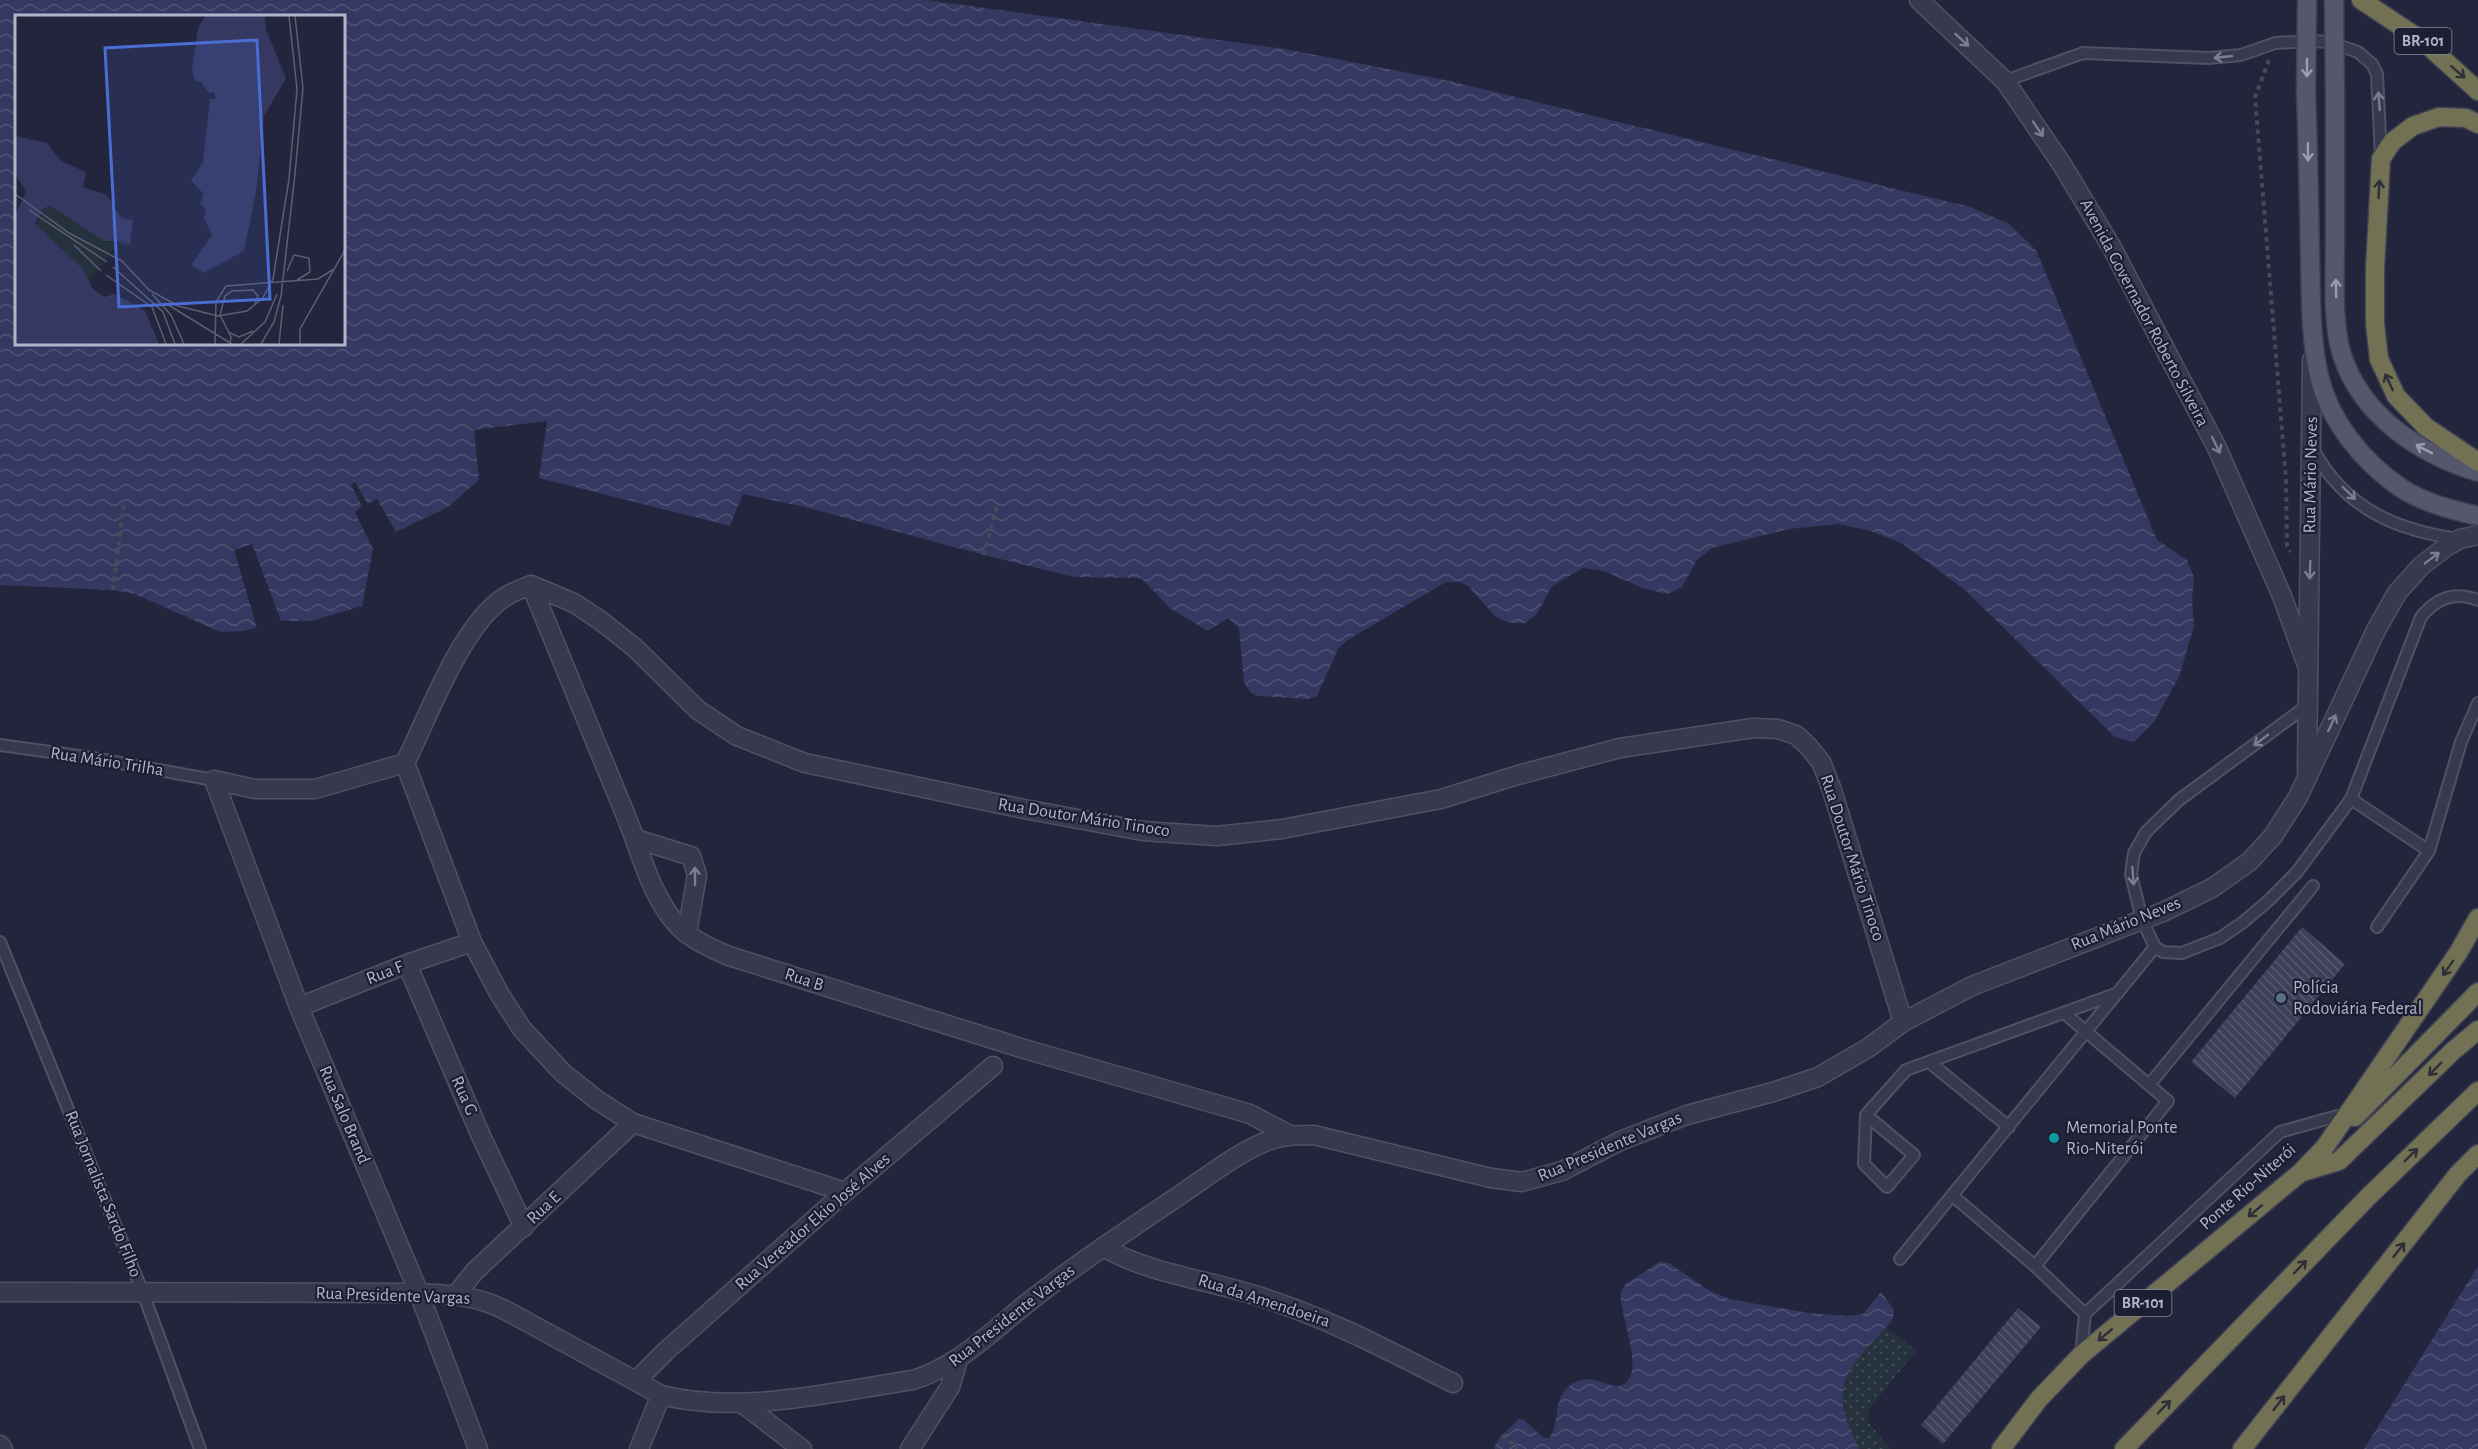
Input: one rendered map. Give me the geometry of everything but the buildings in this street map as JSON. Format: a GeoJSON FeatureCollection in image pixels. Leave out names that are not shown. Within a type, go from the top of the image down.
{"type":"FeatureCollection","features":[{"type":"Feature","properties":{"kind":"highway","name":"BR-101"},"geometry":{"type":"LineString","coordinates":[[2361,0],[2423,41],[2478,92]]}},
{"type":"Feature","properties":{"kind":"highway"},"geometry":{"type":"LineString","coordinates":[[2478,124],[2466,118],[2439,117],[2413,126],[2392,142],[2381,159],[2375,268],[2375,324],[2379,359],[2396,396],[2426,427],[2478,462]]}},
{"type":"Feature","properties":{"kind":"highway","name":"Ponte Rio-Niterói"},"geometry":{"type":"LineString","coordinates":[[2001,1449],[2039,1399],[2081,1355],[2300,1173],[2325,1147],[2458,953],[2478,918]]}},
{"type":"Feature","properties":{"kind":"highway"},"geometry":{"type":"LineString","coordinates":[[2325,1147],[2478,992]]}},
{"type":"Feature","properties":{"kind":"highway"},"geometry":{"type":"LineString","coordinates":[[2300,1173],[2338,1161],[2478,1030]]}},
{"type":"Feature","properties":{"kind":"highway"},"geometry":{"type":"LineString","coordinates":[[2124,1449],[2368,1196],[2478,1091]]}},
{"type":"Feature","properties":{"kind":"highway"},"geometry":{"type":"LineString","coordinates":[[2242,1449],[2458,1174],[2478,1154]]}},
{"type":"Feature","properties":{"kind":"main road"},"geometry":{"type":"LineString","coordinates":[[2307,0],[2312,318],[2320,377],[2333,412],[2347,436],[2371,463],[2402,489],[2436,505],[2478,516]]}},
{"type":"Feature","properties":{"kind":"main road"},"geometry":{"type":"LineString","coordinates":[[2334,0],[2335,266],[2341,354],[2354,382],[2367,402],[2390,426],[2420,447],[2478,472]]}},
{"type":"Feature","properties":{"kind":"street","name":"Avenida Governador Roberto Silveira"},"geometry":{"type":"LineString","coordinates":[[1919,0],[2005,81],[2095,218],[2217,448],[2282,596],[2307,665]]}},
{"type":"Feature","properties":{"kind":"street","name":"Rua Mário Neves"},"geometry":{"type":"LineString","coordinates":[[2307,776],[2312,318]]}},
{"type":"Feature","properties":{"kind":"street","name":"Rua Mário Neves"},"geometry":{"type":"LineString","coordinates":[[1903,1022],[1971,987],[2142,920],[2212,888],[2249,861],[2273,836],[2298,797],[2376,630],[2397,593],[2421,566],[2460,539],[2478,535]]}},
{"type":"Feature","properties":{"kind":"street"},"geometry":{"type":"LineString","coordinates":[[531,585],[498,602],[478,623],[458,653],[405,763],[472,942],[522,1029],[563,1072],[597,1100],[633,1123],[845,1192]]}},
{"type":"Feature","properties":{"kind":"street","name":"Rua B"},"geometry":{"type":"LineString","coordinates":[[531,585],[636,839],[657,897],[671,918],[687,933],[707,947],[729,956],[1021,1048],[1250,1114],[1290,1135]]}},
{"type":"Feature","properties":{"kind":"street","name":"Rua Doutor Mário Tinoco"},"geometry":{"type":"LineString","coordinates":[[531,585],[574,603],[601,621],[634,647],[698,710],[736,736],[805,763],[1024,809],[1143,831],[1216,836],[1282,829],[1441,799],[1518,775],[1620,748],[1754,728],[1778,729],[1796,735],[1821,762],[1832,790],[1903,1022]]}},
{"type":"Feature","properties":{"kind":"street"},"geometry":{"type":"LineString","coordinates":[[214,780],[255,789],[315,789],[405,763]]}},
{"type":"Feature","properties":{"kind":"street","name":"Rua Salo Brand"},"geometry":{"type":"LineString","coordinates":[[214,780],[249,867],[299,1007],[419,1293],[478,1449]]}},
{"type":"Feature","properties":{"kind":"street"},"geometry":{"type":"LineString","coordinates":[[636,839],[691,856],[697,875],[687,933]]}},
{"type":"Feature","properties":{"kind":"street","name":"Rua F"},"geometry":{"type":"LineString","coordinates":[[299,1007],[407,964],[472,942]]}},
{"type":"Feature","properties":{"kind":"street","name":"Rua G"},"geometry":{"type":"LineString","coordinates":[[407,964],[481,1136],[524,1227]]}},
{"type":"Feature","properties":{"kind":"street","name":"Rua Presidente Vargas"},"geometry":{"type":"LineString","coordinates":[[0,1292],[456,1295],[485,1300],[662,1395],[687,1401],[743,1404],[913,1380],[933,1374],[958,1360],[1028,1302],[1103,1246],[1222,1167],[1271,1140],[1290,1135],[1314,1135],[1491,1179],[1522,1182],[1562,1171],[1620,1141],[1687,1115],[1773,1092],[1818,1077],[1868,1048],[1903,1022]]}},
{"type":"Feature","properties":{"kind":"street","name":"Rua Vereador Ekio José Alves"},"geometry":{"type":"LineString","coordinates":[[636,1381],[666,1350],[845,1192],[993,1066]]}},
{"type":"Feature","properties":{"kind":"street","name":"Rua E"},"geometry":{"type":"LineString","coordinates":[[456,1295],[474,1272],[633,1123]]}},
{"type":"Feature","properties":{"kind":"street","name":"Rua da Amendoeira"},"geometry":{"type":"LineString","coordinates":[[1103,1246],[1126,1260],[1261,1297],[1337,1324],[1453,1383]]}},
{"type":"Feature","properties":{"kind":"street"},"geometry":{"type":"LineString","coordinates":[[910,1449],[950,1387],[958,1360]]}},
{"type":"Feature","properties":{"kind":"street"},"geometry":{"type":"LineString","coordinates":[[639,1449],[662,1395]]}},
{"type":"Feature","properties":{"kind":"street"},"geometry":{"type":"LineString","coordinates":[[743,1404],[802,1449]]}},
{"type":"Feature","properties":{"kind":"lane"},"geometry":{"type":"LineString","coordinates":[[2005,81],[2083,53],[2209,58],[2241,55],[2275,43],[2330,42],[2358,52],[2372,64],[2377,74],[2381,159]]}},
{"type":"Feature","properties":{"kind":"lane"},"geometry":{"type":"LineString","coordinates":[[2312,448],[2321,464],[2332,476],[2372,512],[2392,524],[2424,534],[2460,539]]}},
{"type":"Feature","properties":{"kind":"lane"},"geometry":{"type":"LineString","coordinates":[[2308,705],[2179,800],[2146,832],[2134,853],[2132,874],[2142,920],[2155,947],[2163,952],[2182,953],[2220,938],[2242,923],[2297,872],[2351,799],[2421,617],[2431,604],[2445,597],[2460,596],[2478,600]]}},
{"type":"Feature","properties":{"kind":"lane"},"geometry":{"type":"LineString","coordinates":[[2377,927],[2429,851],[2462,742],[2478,703]]}},
{"type":"Feature","properties":{"kind":"lane","name":"Rua Mário Trilha"},"geometry":{"type":"LineString","coordinates":[[0,745],[93,758],[214,780]]}},
{"type":"Feature","properties":{"kind":"lane"},"geometry":{"type":"LineString","coordinates":[[2351,799],[2429,851]]}},
{"type":"Feature","properties":{"kind":"lane"},"geometry":{"type":"LineString","coordinates":[[2149,1085],[2313,886]]}},
{"type":"Feature","properties":{"kind":"lane","name":"Rua Jornalista Sardo Filho"},"geometry":{"type":"LineString","coordinates":[[0,942],[143,1293],[200,1449]]}},
{"type":"Feature","properties":{"kind":"lane"},"geometry":{"type":"LineString","coordinates":[[1900,1259],[2155,947]]}},
{"type":"Feature","properties":{"kind":"lane"},"geometry":{"type":"LineString","coordinates":[[1866,1115],[1914,1155],[1887,1187],[1864,1164],[1866,1115],[1906,1070],[2118,993]]}},
{"type":"Feature","properties":{"kind":"lane"},"geometry":{"type":"LineString","coordinates":[[2035,1266],[2168,1101],[2064,1013]]}},
{"type":"Feature","properties":{"kind":"lane"},"geometry":{"type":"LineString","coordinates":[[1929,1062],[2009,1127]]}},
{"type":"Feature","properties":{"kind":"lane"},"geometry":{"type":"LineString","coordinates":[[2081,1355],[2085,1314],[2280,1132],[2349,1112]]}},
{"type":"Feature","properties":{"kind":"lane"},"geometry":{"type":"LineString","coordinates":[[1953,1196],[2035,1266],[2085,1314]]}},
{"type":"Feature","properties":{"kind":"path"},"geometry":{"type":"LineString","coordinates":[[2275,43],[2255,97],[2286,480],[2287,546],[2291,555]]}},
{"type":"Feature","properties":{"kind":"path"},"geometry":{"type":"LineString","coordinates":[[113,590],[124,504]]}},
{"type":"Feature","properties":{"kind":"path"},"geometry":{"type":"LineString","coordinates":[[984,555],[997,506]]}},
{"type":"Feature","properties":{"kind":"path"},"geometry":{"type":"LineString","coordinates":[[1503,1435],[1517,1449]]}},
{"type":"Feature","properties":{"kind":"shaded area"},"geometry":{"type":"Polygon","coordinates":[[[1887,1327],[1916,1351],[1869,1409],[1867,1421],[1891,1449],[1859,1449],[1844,1410],[1844,1385],[1854,1364],[1887,1327]]]}},
{"type":"Feature","properties":{"kind":"water"},"geometry":{"type":"Polygon","coordinates":[[[0,0],[927,0],[1285,49],[1450,81],[1970,207],[2009,224],[2036,250],[2157,540],[2187,560],[2194,578],[2192,599],[2194,626],[2179,677],[2154,722],[2134,742],[2115,737],[1965,590],[1903,544],[1871,531],[1839,524],[1789,529],[1712,548],[1697,560],[1682,587],[1668,594],[1645,589],[1604,571],[1583,568],[1552,586],[1537,614],[1525,623],[1509,623],[1495,616],[1469,587],[1460,582],[1446,582],[1349,639],[1338,649],[1317,696],[1307,699],[1260,696],[1251,693],[1244,683],[1239,628],[1228,618],[1208,631],[1171,609],[1141,578],[1074,577],[805,507],[743,494],[730,526],[539,478],[547,421],[474,430],[479,480],[448,507],[396,532],[373,549],[362,606],[311,621],[281,621],[244,631],[220,632],[135,594],[113,590],[0,585],[0,0]]]}},
{"type":"Feature","properties":{"kind":"water"},"geometry":{"type":"Polygon","coordinates":[[[1659,1262],[1669,1263],[1710,1291],[1729,1299],[1809,1313],[1847,1316],[1863,1314],[1881,1292],[1894,1310],[1893,1319],[1857,1360],[1845,1383],[1843,1396],[1845,1415],[1859,1449],[1495,1449],[1500,1437],[1519,1419],[1524,1420],[1544,1438],[1549,1438],[1555,1426],[1560,1399],[1568,1387],[1576,1381],[1585,1379],[1619,1386],[1624,1384],[1630,1377],[1632,1354],[1623,1314],[1621,1291],[1626,1284],[1659,1262]]]}},
{"type":"Feature","properties":{"kind":"water"},"geometry":{"type":"Polygon","coordinates":[[[2478,1266],[2478,1449],[2364,1449],[2478,1266]]]}},
{"type":"Feature","properties":{"kind":"pier"},"geometry":{"type":"Polygon","coordinates":[[[355,482],[368,504],[377,499],[396,532],[373,549],[355,512],[362,506],[351,485],[355,482]]]}},
{"type":"Feature","properties":{"kind":"pier"},"geometry":{"type":"Polygon","coordinates":[[[252,544],[281,621],[257,628],[234,550],[252,544]]]}},
{"type":"Feature","properties":{"kind":"place","name":"Polícia Rodoviária Federal"},"geometry":{"type":"Point","coordinates":[2281,998]}},
{"type":"Feature","properties":{"kind":"place","name":"Memorial Ponte Rio-Niterói"},"geometry":{"type":"Point","coordinates":[2054,1138]}}]}
